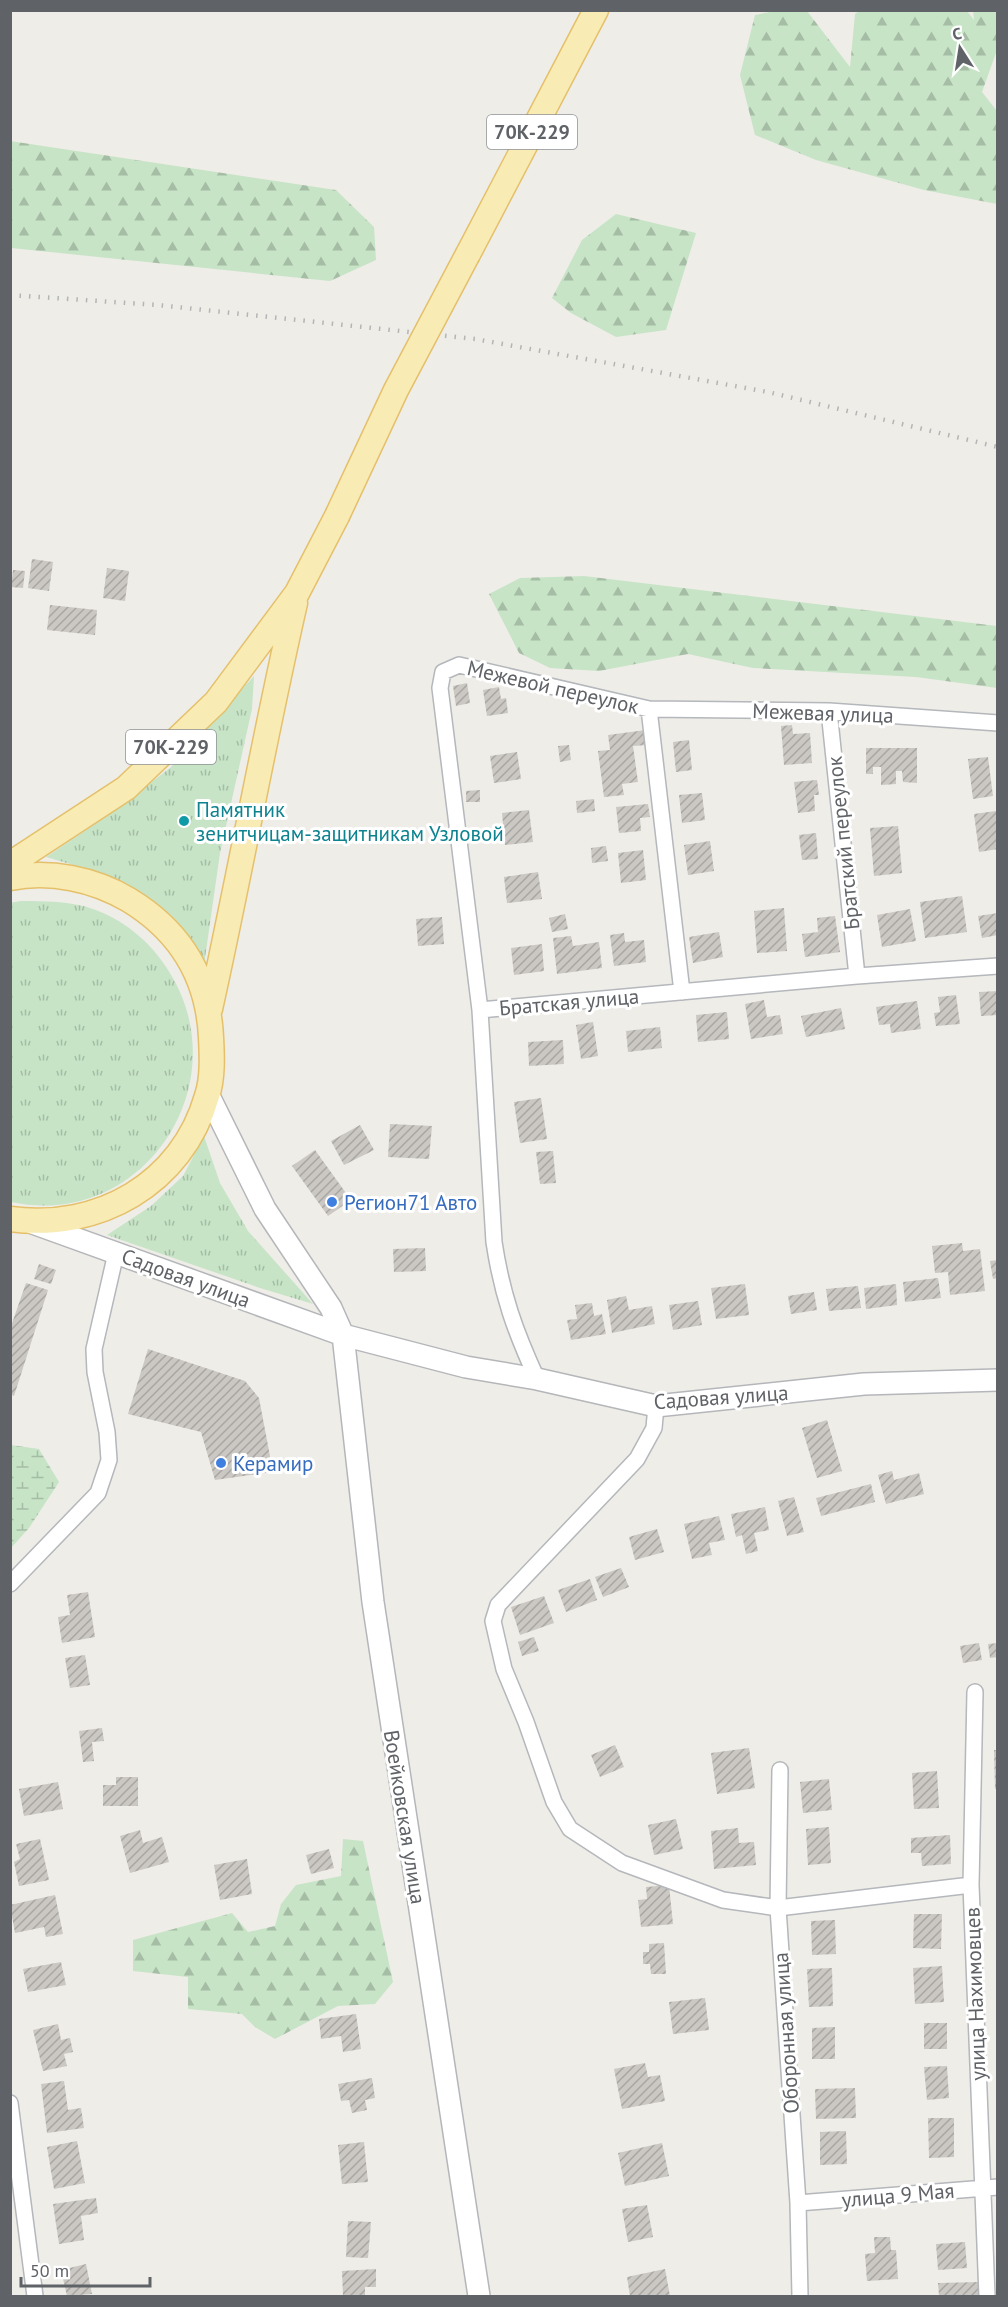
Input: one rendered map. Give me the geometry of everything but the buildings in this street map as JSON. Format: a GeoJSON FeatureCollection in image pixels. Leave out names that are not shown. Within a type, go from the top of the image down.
{"type":"FeatureCollection","features":[{"type":"Feature","properties":{"kind":"main road","name":"70К-229"},"geometry":{"type":"LineString","coordinates":[[10,864],[126,789],[173,745],[216,702],[297,593],[337,516],[396,390],[596,10]]}},
{"type":"Feature","properties":{"kind":"main road","name":"70К-229"},"geometry":{"type":"LineString","coordinates":[[209,1011],[235,897],[267,724],[297,593]]}},
{"type":"Feature","properties":{"kind":"main road","name":"70К-229"},"geometry":{"type":"LineString","coordinates":[[10,878],[45,875],[70,878],[111,891],[141,908],[161,924],[188,958],[201,982],[209,1011],[212,1059],[208,1094],[187,1142],[171,1163],[138,1192],[107,1209],[82,1217],[56,1221],[20,1220]]}},
{"type":"Feature","properties":{"kind":"main road"},"geometry":{"type":"LineString","coordinates":[[208,1094],[265,1209],[331,1308],[343,1335]]}},
{"type":"Feature","properties":{"kind":"main road","name":"Садовая улица"},"geometry":{"type":"LineString","coordinates":[[20,1220],[343,1335],[466,1367],[537,1379],[656,1406],[864,1384],[998,1380]]}},
{"type":"Feature","properties":{"kind":"main road","name":"Воейковская улица"},"geometry":{"type":"LineString","coordinates":[[343,1335],[373,1602],[479,2296]]}},
{"type":"Feature","properties":{"kind":"street","name":"Межевой переулок"},"geometry":{"type":"LineString","coordinates":[[480,1010],[440,688],[443,672],[459,665],[649,709],[682,992]]}},
{"type":"Feature","properties":{"kind":"street","name":"Межевая улица"},"geometry":{"type":"LineString","coordinates":[[649,709],[829,711],[998,723]]}},
{"type":"Feature","properties":{"kind":"street","name":"Братский переулок"},"geometry":{"type":"LineString","coordinates":[[829,711],[857,976]]}},
{"type":"Feature","properties":{"kind":"street","name":"Братская улица"},"geometry":{"type":"LineString","coordinates":[[537,1379],[515,1331],[498,1270],[494,1242],[480,1010],[857,976],[998,966]]}},
{"type":"Feature","properties":{"kind":"street"},"geometry":{"type":"LineString","coordinates":[[10,1584],[98,1493],[110,1460],[95,1372],[94,1349],[116,1253]]}},
{"type":"Feature","properties":{"kind":"street"},"geometry":{"type":"LineString","coordinates":[[656,1406],[654,1428],[637,1459],[498,1605],[493,1621],[504,1669],[526,1722],[554,1802],[570,1829],[622,1863],[723,1900],[778,1908],[971,1885]]}},
{"type":"Feature","properties":{"kind":"street","name":"улица Нахимовцев"},"geometry":{"type":"LineString","coordinates":[[975,1692],[971,1885],[990,2188],[987,2296]]}},
{"type":"Feature","properties":{"kind":"street","name":"Оборонная улица"},"geometry":{"type":"LineString","coordinates":[[780,1770],[778,1908],[798,2204],[800,2296]]}},
{"type":"Feature","properties":{"kind":"street"},"geometry":{"type":"LineString","coordinates":[[10,2103],[35,2296]]}},
{"type":"Feature","properties":{"kind":"street","name":"улица 9 Мая"},"geometry":{"type":"LineString","coordinates":[[798,2204],[990,2188]]}},
{"type":"Feature","properties":{"kind":"green space"},"geometry":{"type":"Polygon","coordinates":[[[780,10],[807,11],[850,67],[855,14],[859,11],[967,11],[974,20],[973,11],[997,11],[997,50],[982,92],[997,111],[997,204],[924,190],[816,160],[755,135],[740,75],[755,15],[780,10]]]}},
{"type":"Feature","properties":{"kind":"green space"},"geometry":{"type":"Polygon","coordinates":[[[10,141],[336,190],[374,227],[376,260],[330,281],[11,248],[10,141]]]}},
{"type":"Feature","properties":{"kind":"green space"},"geometry":{"type":"Polygon","coordinates":[[[616,214],[696,233],[666,330],[616,337],[571,313],[552,298],[582,240],[616,214]]]}},
{"type":"Feature","properties":{"kind":"green space"},"geometry":{"type":"Polygon","coordinates":[[[584,576],[997,626],[997,688],[916,677],[753,668],[688,654],[599,671],[550,668],[519,653],[489,594],[520,578],[584,576]]]}},
{"type":"Feature","properties":{"kind":"green space"},"geometry":{"type":"Polygon","coordinates":[[[254,676],[252,709],[220,853],[204,965],[171,915],[108,875],[46,857],[104,818],[170,768],[254,676]]]}},
{"type":"Feature","properties":{"kind":"green space"},"geometry":{"type":"Polygon","coordinates":[[[49,901],[84,906],[114,918],[142,939],[164,964],[186,1008],[193,1053],[186,1097],[168,1136],[140,1169],[103,1193],[60,1205],[11,1202],[10,903],[49,901]]]}},
{"type":"Feature","properties":{"kind":"green space"},"geometry":{"type":"Polygon","coordinates":[[[204,1136],[220,1183],[248,1231],[313,1304],[107,1235],[151,1206],[183,1176],[204,1136]]]}},
{"type":"Feature","properties":{"kind":"green space"},"geometry":{"type":"Polygon","coordinates":[[[11,1445],[39,1449],[59,1482],[29,1528],[11,1548],[11,1445]]]}},
{"type":"Feature","properties":{"kind":"green space"},"geometry":{"type":"Polygon","coordinates":[[[343,1839],[363,1841],[393,1982],[375,2004],[338,2006],[275,2039],[255,2027],[242,2014],[188,2009],[188,1977],[133,1971],[133,1940],[232,1913],[248,1932],[275,1926],[281,1904],[296,1885],[341,1876],[343,1839]]]}},
{"type":"Feature","properties":{"kind":"railway"},"geometry":{"type":"LineString","coordinates":[[10,295],[158,305],[475,339],[768,392],[998,447]]}},
{"type":"Feature","properties":{"kind":"place","name":"Памятник зенитчицам-защитникам Узловой"},"geometry":{"type":"Point","coordinates":[184,821]}},
{"type":"Feature","properties":{"kind":"place","name":"Регион71 Авто"},"geometry":{"type":"Point","coordinates":[332,1202]}},
{"type":"Feature","properties":{"kind":"place","name":"Керамир"},"geometry":{"type":"Point","coordinates":[221,1463]}}]}
